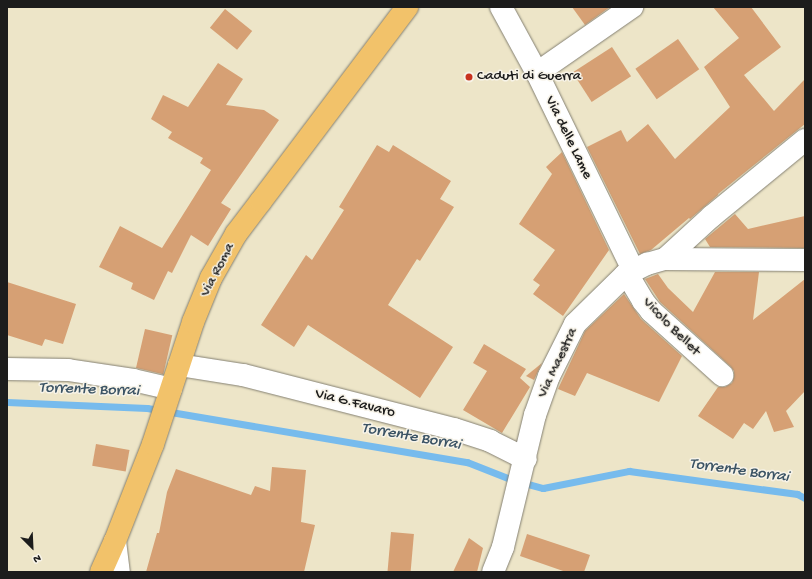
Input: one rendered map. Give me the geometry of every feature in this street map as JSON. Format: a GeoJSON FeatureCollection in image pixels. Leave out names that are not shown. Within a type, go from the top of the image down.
{"type":"FeatureCollection","features":[{"type":"Feature","properties":{"kind":"main road","name":"Via Roma"},"geometry":{"type":"LineString","coordinates":[[101,572],[115,541],[153,444],[193,322],[211,278],[236,234],[407,7]]}},
{"type":"Feature","properties":{"kind":"street","name":"Via delle Lame"},"geometry":{"type":"LineString","coordinates":[[501,7],[537,73],[630,272]]}},
{"type":"Feature","properties":{"kind":"street"},"geometry":{"type":"LineString","coordinates":[[537,73],[632,7]]}},
{"type":"Feature","properties":{"kind":"street","name":"Via Maestra"},"geometry":{"type":"LineString","coordinates":[[493,572],[503,547],[535,415],[549,376],[575,324],[630,272],[665,259],[712,216],[805,140]]}},
{"type":"Feature","properties":{"kind":"street"},"geometry":{"type":"LineString","coordinates":[[665,259],[805,260]]}},
{"type":"Feature","properties":{"kind":"street","name":"Vicolo Bellet"},"geometry":{"type":"LineString","coordinates":[[630,272],[651,311],[722,375]]}},
{"type":"Feature","properties":{"kind":"street","name":"Via G.Favaro"},"geometry":{"type":"LineString","coordinates":[[179,365],[243,375],[454,429],[490,441],[523,465]]}},
{"type":"Feature","properties":{"kind":"street"},"geometry":{"type":"LineString","coordinates":[[7,369],[68,370],[133,380],[170,393]]}},
{"type":"Feature","properties":{"kind":"street"},"geometry":{"type":"LineString","coordinates":[[115,541],[119,572]]}},
{"type":"Feature","properties":{"kind":"building"},"geometry":{"type":"Polygon","coordinates":[[[572,7],[610,7],[585,25],[572,7]]]}},
{"type":"Feature","properties":{"kind":"building"},"geometry":{"type":"Polygon","coordinates":[[[713,7],[751,7],[781,47],[744,75],[774,111],[805,79],[805,124],[651,250],[640,254],[587,147],[621,130],[627,142],[648,124],[675,159],[730,107],[704,67],[739,38],[713,7]]]}},
{"type":"Feature","properties":{"kind":"building"},"geometry":{"type":"Polygon","coordinates":[[[225,9],[252,31],[237,50],[210,28],[225,9]]]}},
{"type":"Feature","properties":{"kind":"building"},"geometry":{"type":"Polygon","coordinates":[[[678,39],[699,69],[657,99],[635,69],[678,39]]]}},
{"type":"Feature","properties":{"kind":"building"},"geometry":{"type":"Polygon","coordinates":[[[612,47],[631,76],[592,102],[573,73],[612,47]]]}},
{"type":"Feature","properties":{"kind":"building"},"geometry":{"type":"Polygon","coordinates":[[[218,63],[243,79],[226,105],[264,110],[279,120],[221,203],[231,209],[208,246],[191,235],[172,273],[168,271],[154,300],[131,289],[133,283],[99,267],[120,226],[162,248],[211,170],[200,163],[203,158],[168,138],[172,132],[151,119],[163,95],[188,107],[218,63]]]}},
{"type":"Feature","properties":{"kind":"building"},"geometry":{"type":"Polygon","coordinates":[[[377,145],[389,152],[393,145],[451,181],[440,199],[454,207],[420,261],[417,259],[388,305],[453,347],[420,398],[308,325],[294,347],[261,325],[306,255],[312,260],[344,210],[339,207],[377,145]]]}},
{"type":"Feature","properties":{"kind":"building"},"geometry":{"type":"Polygon","coordinates":[[[562,152],[609,250],[563,316],[533,294],[540,285],[533,280],[555,250],[519,224],[552,174],[546,167],[562,152]]]}},
{"type":"Feature","properties":{"kind":"building"},"geometry":{"type":"Polygon","coordinates":[[[735,214],[748,229],[805,216],[805,248],[710,247],[705,239],[735,214]]]}},
{"type":"Feature","properties":{"kind":"building"},"geometry":{"type":"Polygon","coordinates":[[[715,272],[759,272],[753,320],[805,279],[805,391],[786,411],[794,427],[774,432],[766,411],[753,429],[744,423],[733,439],[698,416],[718,387],[725,387],[732,383],[734,371],[660,302],[645,279],[658,274],[668,288],[693,312],[715,272]]]}},
{"type":"Feature","properties":{"kind":"building"},"geometry":{"type":"Polygon","coordinates":[[[7,282],[76,304],[63,344],[45,339],[42,346],[7,335],[7,282]]]}},
{"type":"Feature","properties":{"kind":"building"},"geometry":{"type":"Polygon","coordinates":[[[624,294],[641,319],[682,356],[659,402],[587,373],[575,396],[558,389],[585,331],[624,294]]]}},
{"type":"Feature","properties":{"kind":"building"},"geometry":{"type":"Polygon","coordinates":[[[145,329],[172,335],[163,374],[136,368],[145,329]]]}},
{"type":"Feature","properties":{"kind":"building"},"geometry":{"type":"Polygon","coordinates":[[[484,344],[526,369],[520,378],[530,387],[502,433],[463,410],[487,371],[473,363],[484,344]]]}},
{"type":"Feature","properties":{"kind":"building"},"geometry":{"type":"Polygon","coordinates":[[[542,363],[534,380],[526,376],[542,363]]]}},
{"type":"Feature","properties":{"kind":"building"},"geometry":{"type":"Polygon","coordinates":[[[96,444],[129,450],[126,472],[92,466],[96,444]]]}},
{"type":"Feature","properties":{"kind":"building"},"geometry":{"type":"Polygon","coordinates":[[[272,467],[306,470],[301,522],[315,525],[304,572],[146,572],[157,533],[159,533],[167,492],[176,469],[251,495],[255,486],[270,491],[272,467]]]}},
{"type":"Feature","properties":{"kind":"building"},"geometry":{"type":"Polygon","coordinates":[[[391,532],[414,534],[411,572],[388,572],[391,532]]]}},
{"type":"Feature","properties":{"kind":"building"},"geometry":{"type":"Polygon","coordinates":[[[527,534],[590,555],[584,572],[566,572],[520,556],[527,534]]]}},
{"type":"Feature","properties":{"kind":"building"},"geometry":{"type":"Polygon","coordinates":[[[469,538],[483,548],[477,572],[453,572],[469,538]]]}},
{"type":"Feature","properties":{"kind":"waterway","name":"Torrente Borrai"},"geometry":{"type":"LineString","coordinates":[[7,402],[147,408],[467,462],[513,480],[543,488],[629,471],[797,494],[805,498]]}},
{"type":"Feature","properties":{"kind":"place","name":"Caduti di Guerra"},"geometry":{"type":"Point","coordinates":[469,77]}}]}
